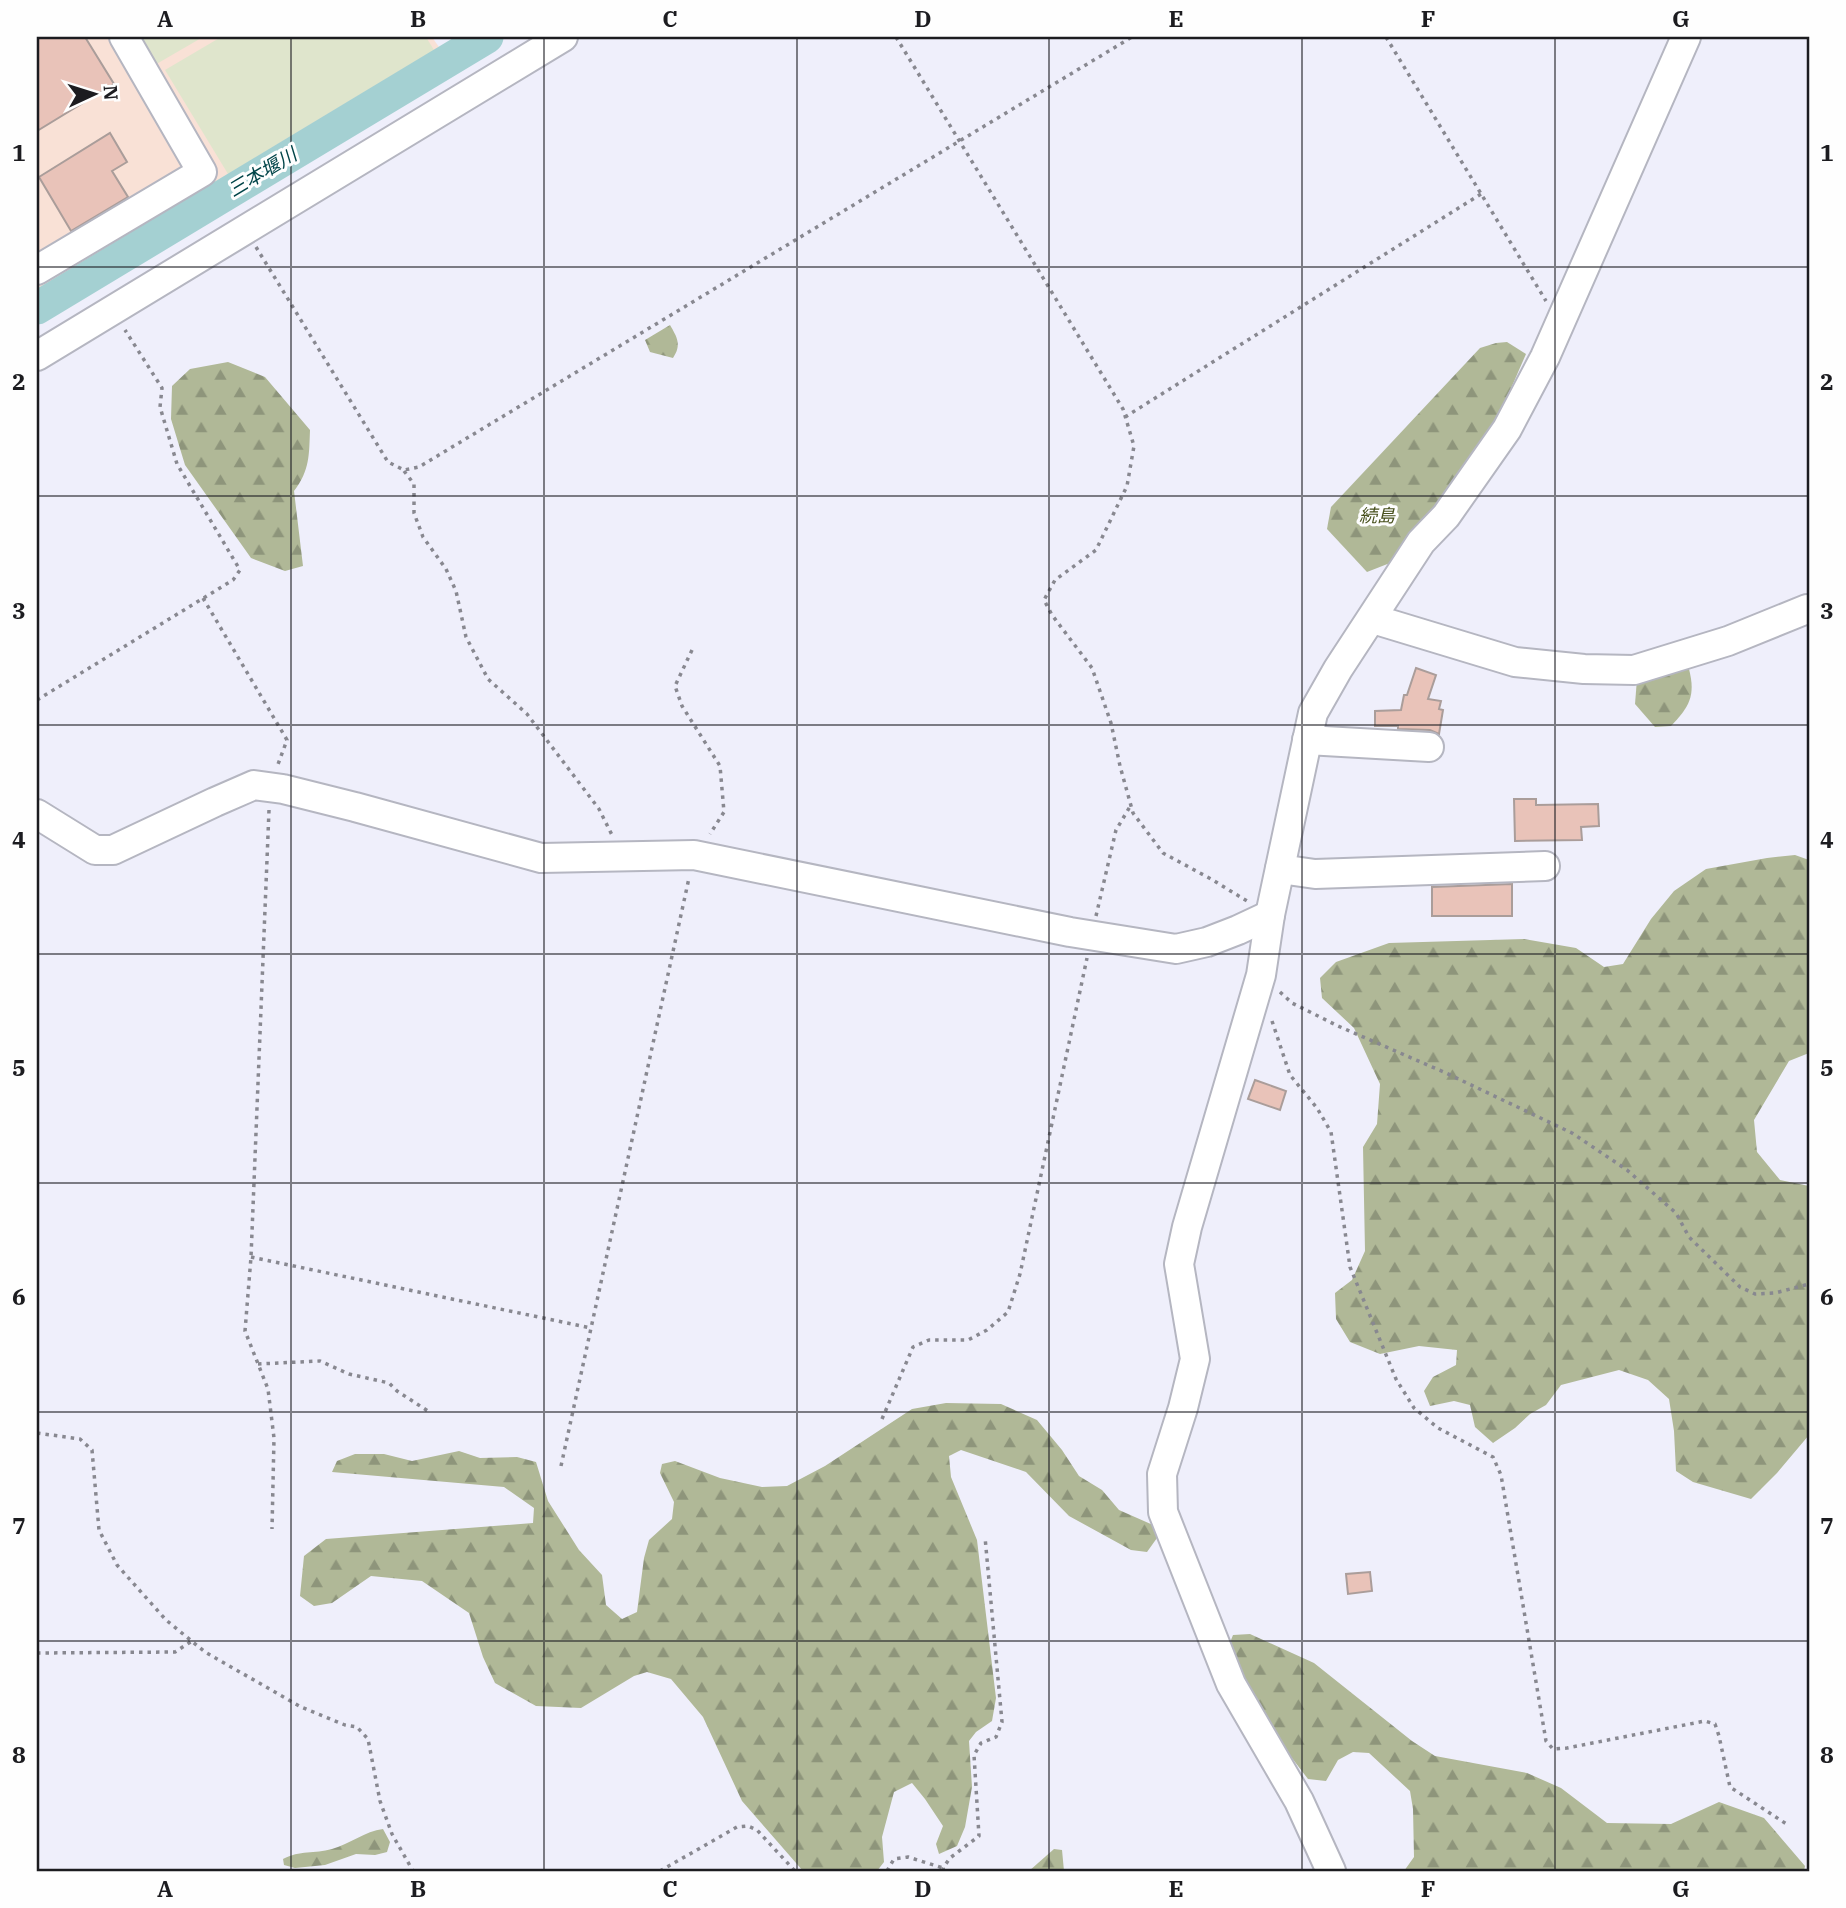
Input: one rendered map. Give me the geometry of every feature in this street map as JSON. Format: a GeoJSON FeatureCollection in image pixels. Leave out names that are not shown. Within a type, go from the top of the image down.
{"type":"FeatureCollection","features":[{"type":"Feature","properties":{"kind":"street"},"geometry":{"type":"LineString","coordinates":[[37,270],[202,172],[124,37]]}},
{"type":"Feature","properties":{"kind":"street"},"geometry":{"type":"LineString","coordinates":[[37,356],[564,37]]}},
{"type":"Feature","properties":{"kind":"street"},"geometry":{"type":"LineString","coordinates":[[1331,1871],[1299,1801],[1231,1685],[1163,1512],[1162,1474],[1195,1359],[1179,1264],[1187,1227],[1261,975],[1270,915],[1313,713],[1338,669],[1421,542],[1446,516],[1507,429],[1545,357],[1686,37]]}},
{"type":"Feature","properties":{"kind":"street"},"geometry":{"type":"LineString","coordinates":[[1373,619],[1516,662],[1584,669],[1634,670],[1728,641],[1809,610]]}},
{"type":"Feature","properties":{"kind":"street"},"geometry":{"type":"LineString","coordinates":[[1307,740],[1429,747]]}},
{"type":"Feature","properties":{"kind":"street"},"geometry":{"type":"LineString","coordinates":[[37,814],[95,850],[113,850],[254,785],[283,789],[355,807],[541,859],[694,855],[1092,936],[1175,950],[1227,934],[1270,915]]}},
{"type":"Feature","properties":{"kind":"street"},"geometry":{"type":"LineString","coordinates":[[1280,869],[1315,874],[1545,866]]}},
{"type":"Feature","properties":{"kind":"path"},"geometry":{"type":"LineString","coordinates":[[896,37],[1116,397],[1125,416],[1134,446],[1127,486],[1096,550],[1055,580],[1044,600],[1052,615],[1092,668],[1111,723],[1133,813],[1163,853],[1270,915]]}},
{"type":"Feature","properties":{"kind":"path"},"geometry":{"type":"LineString","coordinates":[[404,470],[419,467],[1132,37]]}},
{"type":"Feature","properties":{"kind":"path"},"geometry":{"type":"LineString","coordinates":[[1385,37],[1559,323]]}},
{"type":"Feature","properties":{"kind":"path"},"geometry":{"type":"LineString","coordinates":[[1125,416],[1481,194]]}},
{"type":"Feature","properties":{"kind":"path"},"geometry":{"type":"LineString","coordinates":[[246,230],[388,463],[404,470],[414,484],[414,513],[424,537],[446,569],[456,591],[466,637],[488,678],[527,714],[599,809],[622,856]]}},
{"type":"Feature","properties":{"kind":"path"},"geometry":{"type":"LineString","coordinates":[[37,700],[233,580],[240,570],[177,464],[160,407],[162,388],[113,310]]}},
{"type":"Feature","properties":{"kind":"path"},"geometry":{"type":"LineString","coordinates":[[203,598],[288,740],[265,787],[269,811],[251,1257],[245,1331],[268,1389],[274,1437],[272,1529]]}},
{"type":"Feature","properties":{"kind":"path"},"geometry":{"type":"LineString","coordinates":[[561,1466],[694,855],[724,812],[720,766],[682,706],[675,686],[692,650]]}},
{"type":"Feature","properties":{"kind":"path"},"geometry":{"type":"LineString","coordinates":[[882,1419],[913,1347],[929,1340],[968,1340],[987,1330],[1008,1312],[1020,1274],[1116,830],[1131,806]]}},
{"type":"Feature","properties":{"kind":"path"},"geometry":{"type":"LineString","coordinates":[[1261,975],[1292,1003],[1572,1133],[1627,1170],[1676,1213],[1689,1237],[1740,1287],[1755,1294],[1765,1294],[1809,1284]]}},
{"type":"Feature","properties":{"kind":"path"},"geometry":{"type":"LineString","coordinates":[[1270,1011],[1290,1075],[1317,1108],[1331,1132],[1350,1267],[1395,1379],[1413,1408],[1438,1428],[1493,1457],[1501,1475],[1546,1741],[1553,1749],[1567,1748],[1705,1721],[1715,1724],[1730,1787],[1788,1825]]}},
{"type":"Feature","properties":{"kind":"path"},"geometry":{"type":"LineString","coordinates":[[251,1257],[591,1328]]}},
{"type":"Feature","properties":{"kind":"path"},"geometry":{"type":"LineString","coordinates":[[258,1364],[320,1361],[349,1374],[389,1383],[431,1413]]}},
{"type":"Feature","properties":{"kind":"path"},"geometry":{"type":"LineString","coordinates":[[37,1433],[80,1439],[92,1450],[99,1530],[117,1565],[166,1620],[205,1652],[301,1707],[345,1725],[358,1727],[368,1739],[380,1801],[392,1834],[412,1871]]}},
{"type":"Feature","properties":{"kind":"path"},"geometry":{"type":"LineString","coordinates":[[887,1871],[894,1859],[908,1857],[944,1870],[950,1858],[979,1836],[974,1755],[981,1743],[996,1737],[1002,1722],[985,1537]]}},
{"type":"Feature","properties":{"kind":"path"},"geometry":{"type":"LineString","coordinates":[[37,1653],[176,1652],[192,1641]]}},
{"type":"Feature","properties":{"kind":"path"},"geometry":{"type":"LineString","coordinates":[[660,1871],[737,1827],[748,1826],[757,1830],[795,1871]]}},
{"type":"Feature","properties":{"kind":"shaded area"},"geometry":{"type":"Polygon","coordinates":[[[37,37],[432,37],[441,50],[37,300],[37,37]]]}},
{"type":"Feature","properties":{"kind":"green space"},"geometry":{"type":"Polygon","coordinates":[[[136,37],[203,37],[153,66],[136,37]]]}},
{"type":"Feature","properties":{"kind":"green space"},"geometry":{"type":"Polygon","coordinates":[[[221,37],[426,37],[434,50],[228,174],[165,70],[221,37]]]}},
{"type":"Feature","properties":{"kind":"green space"},"geometry":{"type":"Polygon","coordinates":[[[670,325],[678,341],[673,358],[650,352],[645,340],[670,325]]]}},
{"type":"Feature","properties":{"kind":"green space","name":"続島"},"geometry":{"type":"Polygon","coordinates":[[[1507,342],[1526,354],[1492,432],[1390,563],[1367,572],[1327,529],[1331,507],[1480,348],[1507,342]]]}},
{"type":"Feature","properties":{"kind":"green space"},"geometry":{"type":"Polygon","coordinates":[[[228,362],[265,377],[310,430],[306,469],[294,491],[303,566],[285,571],[251,558],[185,465],[171,419],[172,386],[190,369],[228,362]]]}},
{"type":"Feature","properties":{"kind":"green space"},"geometry":{"type":"Polygon","coordinates":[[[1681,666],[1689,669],[1692,687],[1689,700],[1671,726],[1655,727],[1635,704],[1637,679],[1681,666]]]}},
{"type":"Feature","properties":{"kind":"green space"},"geometry":{"type":"Polygon","coordinates":[[[1795,855],[1809,860],[1809,1053],[1789,1061],[1754,1120],[1757,1152],[1780,1180],[1809,1186],[1809,1435],[1751,1499],[1693,1482],[1676,1471],[1669,1399],[1648,1380],[1619,1370],[1561,1385],[1546,1405],[1493,1443],[1475,1427],[1470,1405],[1454,1401],[1430,1406],[1424,1391],[1433,1377],[1456,1365],[1457,1350],[1419,1346],[1380,1354],[1350,1342],[1336,1319],[1335,1293],[1352,1280],[1365,1251],[1363,1147],[1377,1124],[1380,1084],[1354,1028],[1322,998],[1320,978],[1336,962],[1389,943],[1524,939],[1576,948],[1604,967],[1623,964],[1651,919],[1674,891],[1706,869],[1795,855]]]}},
{"type":"Feature","properties":{"kind":"green space"},"geometry":{"type":"Polygon","coordinates":[[[946,1403],[1001,1404],[1037,1420],[1079,1476],[1102,1490],[1119,1510],[1153,1525],[1157,1538],[1147,1552],[1131,1550],[1069,1516],[1026,1472],[961,1450],[949,1456],[951,1477],[977,1540],[996,1698],[992,1721],[976,1732],[969,1741],[972,1787],[965,1827],[957,1846],[939,1854],[936,1844],[943,1826],[912,1783],[894,1792],[882,1837],[884,1862],[877,1871],[803,1871],[742,1801],[703,1717],[671,1679],[647,1672],[634,1676],[581,1708],[536,1706],[495,1683],[483,1657],[469,1613],[422,1581],[371,1576],[332,1603],[314,1606],[300,1596],[304,1556],[326,1539],[533,1523],[534,1508],[504,1487],[332,1472],[337,1461],[355,1454],[384,1454],[412,1461],[459,1451],[480,1458],[517,1457],[536,1462],[548,1501],[579,1550],[602,1575],[606,1605],[622,1619],[637,1612],[649,1540],[672,1519],[674,1502],[660,1473],[662,1464],[675,1461],[720,1478],[762,1487],[787,1486],[825,1466],[912,1409],[946,1403]]]}},
{"type":"Feature","properties":{"kind":"green space"},"geometry":{"type":"Polygon","coordinates":[[[1250,1634],[1314,1663],[1412,1741],[1435,1756],[1527,1773],[1561,1788],[1607,1823],[1671,1824],[1719,1802],[1764,1818],[1805,1866],[1804,1871],[1404,1871],[1414,1857],[1410,1791],[1369,1753],[1353,1752],[1338,1760],[1326,1781],[1308,1779],[1275,1736],[1246,1688],[1229,1645],[1233,1635],[1250,1634]]]}},
{"type":"Feature","properties":{"kind":"green space"},"geometry":{"type":"Polygon","coordinates":[[[383,1829],[390,1842],[387,1852],[375,1855],[356,1854],[325,1865],[295,1868],[284,1865],[283,1859],[289,1856],[332,1849],[383,1829]]]}},
{"type":"Feature","properties":{"kind":"green space"},"geometry":{"type":"Polygon","coordinates":[[[1054,1849],[1062,1850],[1064,1871],[1029,1871],[1054,1849]]]}},
{"type":"Feature","properties":{"kind":"building"},"geometry":{"type":"Polygon","coordinates":[[[37,37],[85,37],[114,84],[37,131],[37,37]]]}},
{"type":"Feature","properties":{"kind":"building"},"geometry":{"type":"Polygon","coordinates":[[[110,133],[127,162],[112,171],[128,197],[71,231],[39,177],[110,133]]]}},
{"type":"Feature","properties":{"kind":"building"},"geometry":{"type":"Polygon","coordinates":[[[1416,668],[1436,675],[1428,699],[1441,701],[1439,709],[1443,710],[1439,734],[1430,730],[1398,729],[1398,726],[1375,726],[1375,711],[1401,710],[1404,695],[1407,695],[1416,668]]]}},
{"type":"Feature","properties":{"kind":"building"},"geometry":{"type":"Polygon","coordinates":[[[1514,799],[1536,799],[1536,805],[1598,804],[1599,826],[1581,827],[1582,840],[1515,841],[1514,799]]]}},
{"type":"Feature","properties":{"kind":"building"},"geometry":{"type":"Polygon","coordinates":[[[1512,884],[1512,916],[1432,916],[1432,887],[1512,884]]]}},
{"type":"Feature","properties":{"kind":"building"},"geometry":{"type":"Polygon","coordinates":[[[1255,1080],[1286,1091],[1280,1110],[1248,1099],[1255,1080]]]}},
{"type":"Feature","properties":{"kind":"building"},"geometry":{"type":"Polygon","coordinates":[[[1370,1572],[1372,1591],[1348,1594],[1346,1574],[1370,1572]]]}},
{"type":"Feature","properties":{"kind":"waterway","name":"三本堰川"},"geometry":{"type":"LineString","coordinates":[[37,308],[487,37]]}}]}
